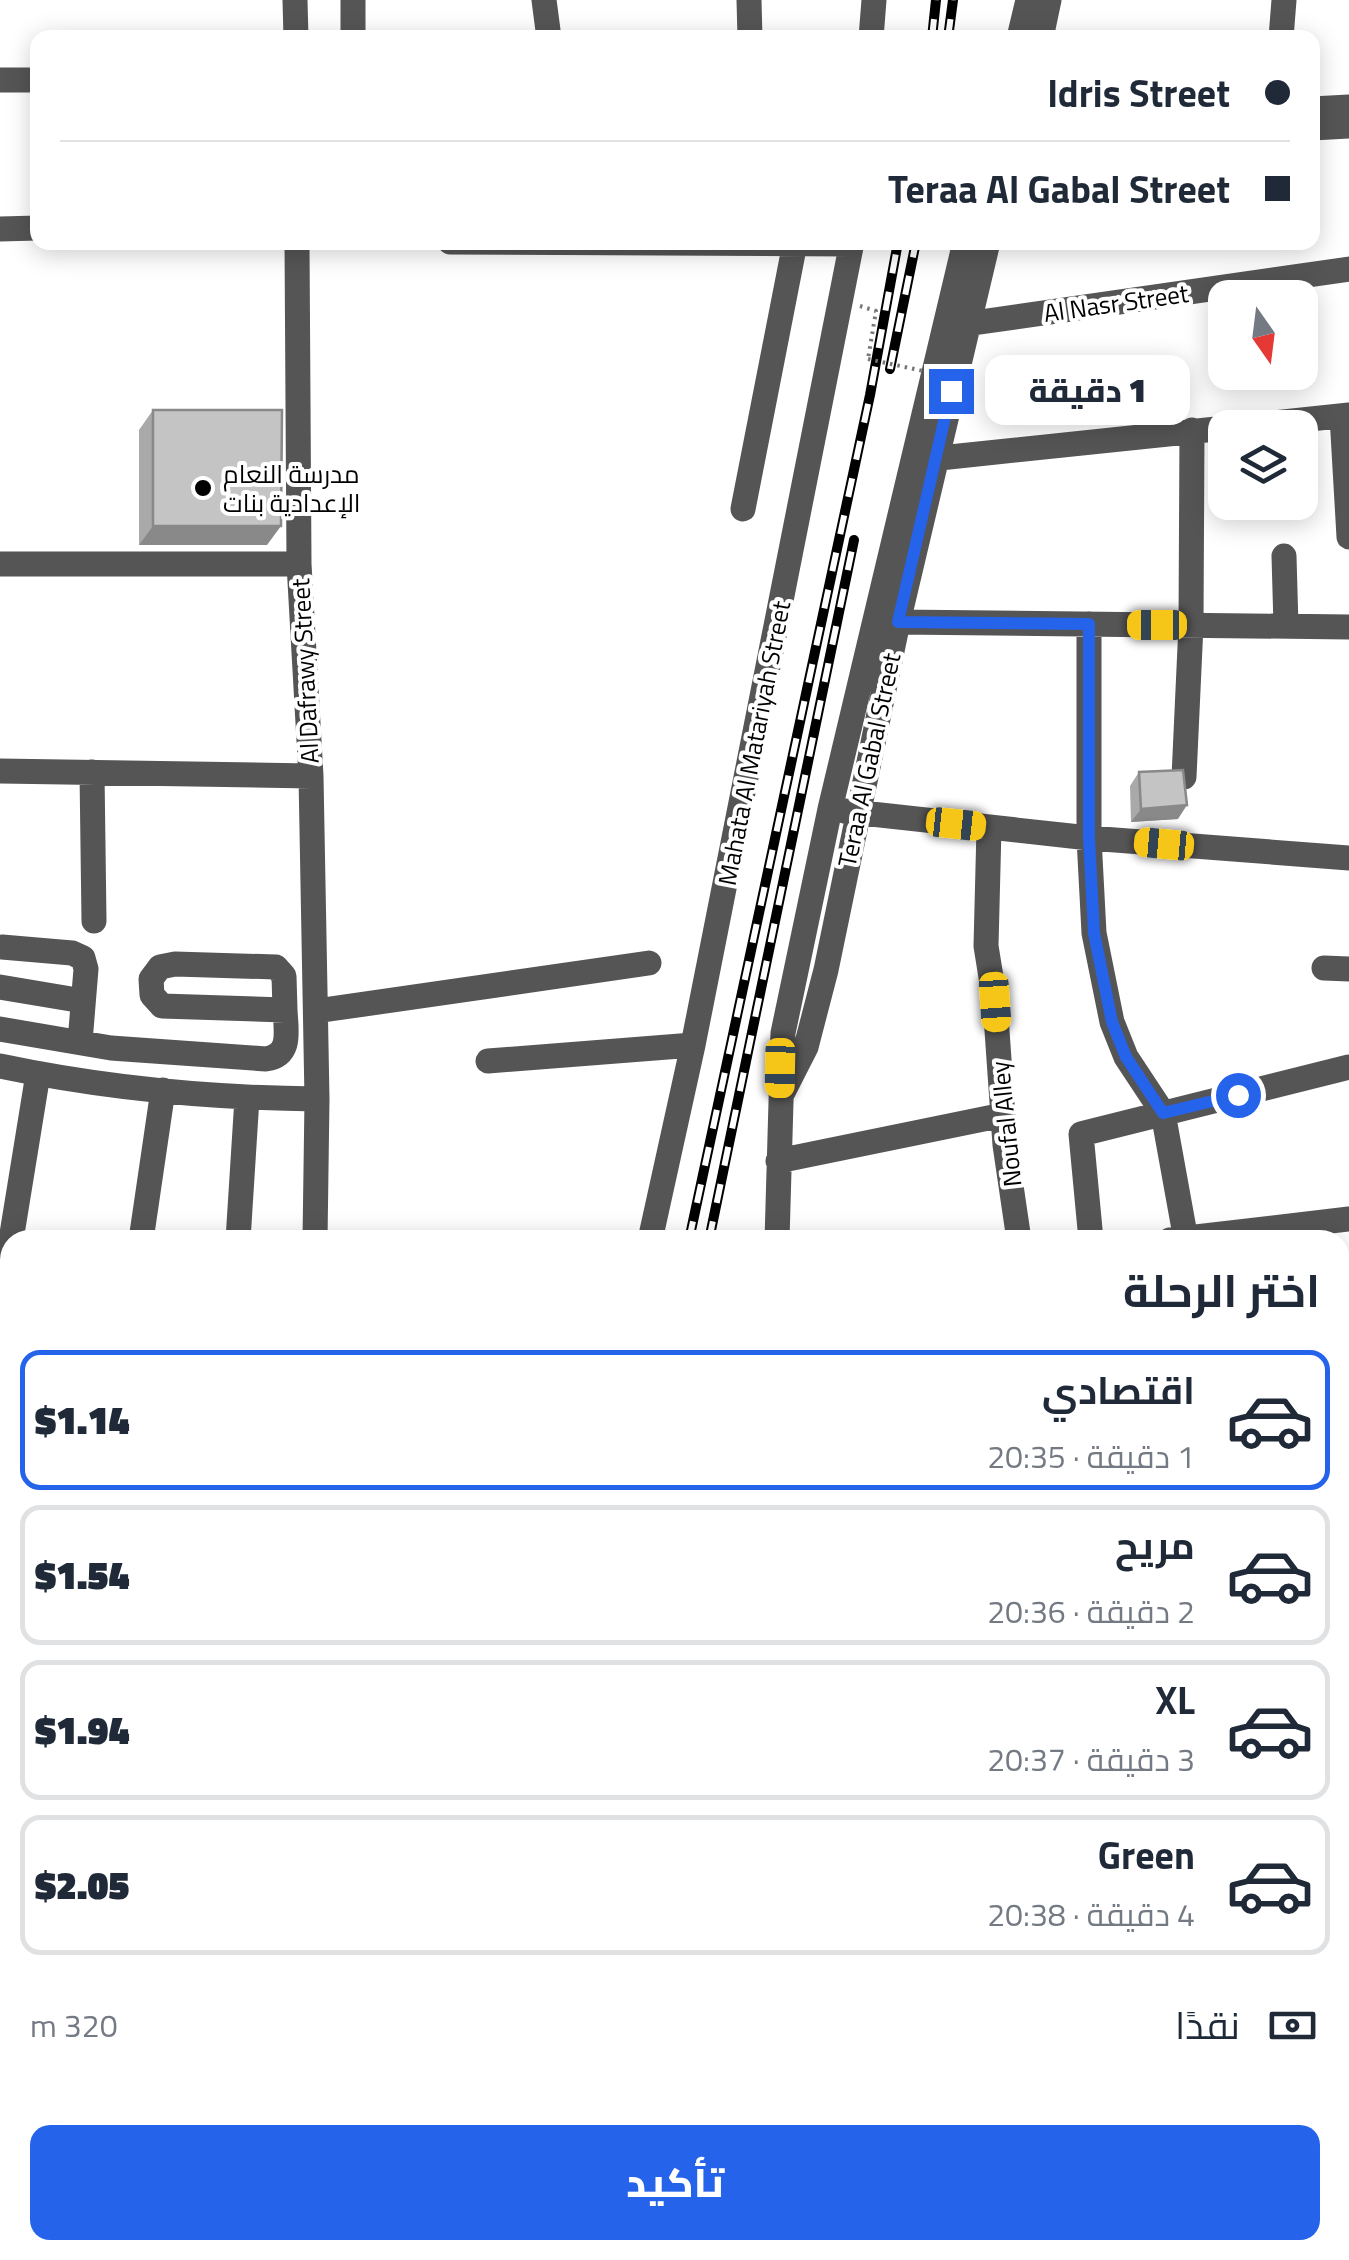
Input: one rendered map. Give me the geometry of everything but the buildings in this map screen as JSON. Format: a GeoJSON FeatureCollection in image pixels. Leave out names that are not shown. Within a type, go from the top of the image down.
{"type":"FeatureCollection","features":[{"type":"Feature","properties":{"kind":"street"},"geometry":{"type":"LineString","coordinates":[[295,0],[296,30]]}},
{"type":"Feature","properties":{"kind":"street"},"geometry":{"type":"LineString","coordinates":[[352,0],[353,30]]}},
{"type":"Feature","properties":{"kind":"street"},"geometry":{"type":"LineString","coordinates":[[544,0],[547,30]]}},
{"type":"Feature","properties":{"kind":"street"},"geometry":{"type":"LineString","coordinates":[[750,0],[750,30]]}},
{"type":"Feature","properties":{"kind":"street"},"geometry":{"type":"LineString","coordinates":[[871,30],[874,0]]}},
{"type":"Feature","properties":{"kind":"street"},"geometry":{"type":"LineString","coordinates":[[1021,30],[1028,0]]}},
{"type":"Feature","properties":{"kind":"street"},"geometry":{"type":"LineString","coordinates":[[1042,30],[1049,0]]}},
{"type":"Feature","properties":{"kind":"street"},"geometry":{"type":"LineString","coordinates":[[1282,30],[1284,0]]}},
{"type":"Feature","properties":{"kind":"street"},"geometry":{"type":"LineString","coordinates":[[0,80],[30,80]]}},
{"type":"Feature","properties":{"kind":"street"},"geometry":{"type":"LineString","coordinates":[[1320,109],[1349,107]]}},
{"type":"Feature","properties":{"kind":"street"},"geometry":{"type":"LineString","coordinates":[[1320,128],[1349,126]]}},
{"type":"Feature","properties":{"kind":"street"},"geometry":{"type":"LineString","coordinates":[[0,229],[30,228]]}},
{"type":"Feature","properties":{"kind":"street","name":"Al Dafrawy Street"},"geometry":{"type":"LineString","coordinates":[[296,250],[300,564],[318,1099],[315,1230]]}},
{"type":"Feature","properties":{"kind":"street"},"geometry":{"type":"LineString","coordinates":[[743,509],[794,250]]}},
{"type":"Feature","properties":{"kind":"street","name":"Mahata Al Matariyah Street"},"geometry":{"type":"LineString","coordinates":[[652,1230],[693,1045],[851,250]]}},
{"type":"Feature","properties":{"kind":"street","name":"Teraa Al Gabal Street"},"geometry":{"type":"LineString","coordinates":[[777,1230],[783,1033],[830,809],[955,326],[964,250]]}},
{"type":"Feature","properties":{"kind":"street","name":"Teraa Al Gabal Street"},"geometry":{"type":"LineString","coordinates":[[955,326],[985,250]]}},
{"type":"Feature","properties":{"kind":"street","name":"Al Nasr Street"},"geometry":{"type":"LineString","coordinates":[[955,326],[1349,269]]}},
{"type":"Feature","properties":{"kind":"street"},"geometry":{"type":"LineString","coordinates":[[923,460],[1346,416],[1349,537]]}},
{"type":"Feature","properties":{"kind":"street"},"geometry":{"type":"LineString","coordinates":[[1184,777],[1191,625],[1192,430]]}},
{"type":"Feature","properties":{"kind":"street","name":"Teraa Al Gabal Street"},"geometry":{"type":"LineString","coordinates":[[780,1098],[799,1066],[812,1028],[898,622],[923,460]]}},
{"type":"Feature","properties":{"kind":"street"},"geometry":{"type":"LineString","coordinates":[[1284,556],[1286,626]]}},
{"type":"Feature","properties":{"kind":"street"},"geometry":{"type":"LineString","coordinates":[[0,564],[300,564]]}},
{"type":"Feature","properties":{"kind":"street"},"geometry":{"type":"LineString","coordinates":[[898,622],[1349,626]]}},
{"type":"Feature","properties":{"kind":"street"},"geometry":{"type":"LineString","coordinates":[[1089,624],[1089,838],[1094,933],[1112,1022],[1126,1057],[1163,1113],[1179,1230]]}},
{"type":"Feature","properties":{"kind":"street"},"geometry":{"type":"LineString","coordinates":[[0,771],[310,776]]}},
{"type":"Feature","properties":{"kind":"street"},"geometry":{"type":"LineString","coordinates":[[92,772],[94,921]]}},
{"type":"Feature","properties":{"kind":"street"},"geometry":{"type":"LineString","coordinates":[[830,809],[1089,838],[1349,858]]}},
{"type":"Feature","properties":{"kind":"street","name":"Noufal Alley"},"geometry":{"type":"LineString","coordinates":[[990,828],[986,946],[1018,1230]]}},
{"type":"Feature","properties":{"kind":"street"},"geometry":{"type":"LineString","coordinates":[[2,947],[78,954],[86,963],[80,1042]]}},
{"type":"Feature","properties":{"kind":"street"},"geometry":{"type":"LineString","coordinates":[[316,1011],[650,963]]}},
{"type":"Feature","properties":{"kind":"street"},"geometry":{"type":"LineString","coordinates":[[0,1028],[111,1048],[272,1058],[285,1047],[285,1010],[284,976],[276,967],[167,964],[150,980],[150,987],[156,1002],[170,1008],[285,1010]]}},
{"type":"Feature","properties":{"kind":"street"},"geometry":{"type":"LineString","coordinates":[[0,988],[83,1000]]}},
{"type":"Feature","properties":{"kind":"street"},"geometry":{"type":"LineString","coordinates":[[488,1061],[693,1045]]}},
{"type":"Feature","properties":{"kind":"street"},"geometry":{"type":"LineString","coordinates":[[0,1066],[164,1090],[247,1098],[318,1099]]}},
{"type":"Feature","properties":{"kind":"street"},"geometry":{"type":"LineString","coordinates":[[1090,1230],[1081,1134],[1349,1067]]}},
{"type":"Feature","properties":{"kind":"street"},"geometry":{"type":"LineString","coordinates":[[12,1230],[38,1074]]}},
{"type":"Feature","properties":{"kind":"street"},"geometry":{"type":"LineString","coordinates":[[142,1230],[164,1090]]}},
{"type":"Feature","properties":{"kind":"street"},"geometry":{"type":"LineString","coordinates":[[239,1230],[247,1098]]}},
{"type":"Feature","properties":{"kind":"street"},"geometry":{"type":"LineString","coordinates":[[778,1161],[1004,1115]]}},
{"type":"Feature","properties":{"kind":"street"},"geometry":{"type":"LineString","coordinates":[[1256,1230],[1349,1219]]}},
{"type":"Feature","properties":{"kind":"street"},"geometry":{"type":"LineString","coordinates":[[0,2243],[0,2260]]}},
{"type":"Feature","properties":{"kind":"street"},"geometry":{"type":"LineString","coordinates":[[1206,2260],[1256,2260]]}},
{"type":"Feature","properties":{"kind":"path"},"geometry":{"type":"LineString","coordinates":[[876,311],[868,358],[928,372]]}},
{"type":"Feature","properties":{"kind":"railway"},"geometry":{"type":"LineString","coordinates":[[933,30],[936,0]]}},
{"type":"Feature","properties":{"kind":"railway"},"geometry":{"type":"LineString","coordinates":[[949,30],[953,0]]}},
{"type":"Feature","properties":{"kind":"railway"},"geometry":{"type":"LineString","coordinates":[[691,1230],[870,395],[897,250]]}},
{"type":"Feature","properties":{"kind":"railway"},"geometry":{"type":"LineString","coordinates":[[890,369],[914,250]]}},
{"type":"Feature","properties":{"kind":"railway"},"geometry":{"type":"LineString","coordinates":[[711,1230],[854,540]]}},
{"type":"Feature","properties":{"kind":"place","name":"مدرسة النعام الإعدادية بنات"},"geometry":{"type":"Point","coordinates":[203,488]}},
{"type":"Feature","properties":{"kind":"route"},"geometry":{"type":"LineString","coordinates":[[951,391],[898,622],[1089,624],[1089,838],[1094,933],[1112,1022],[1126,1057],[1163,1113],[1238,1095]]}}]}
